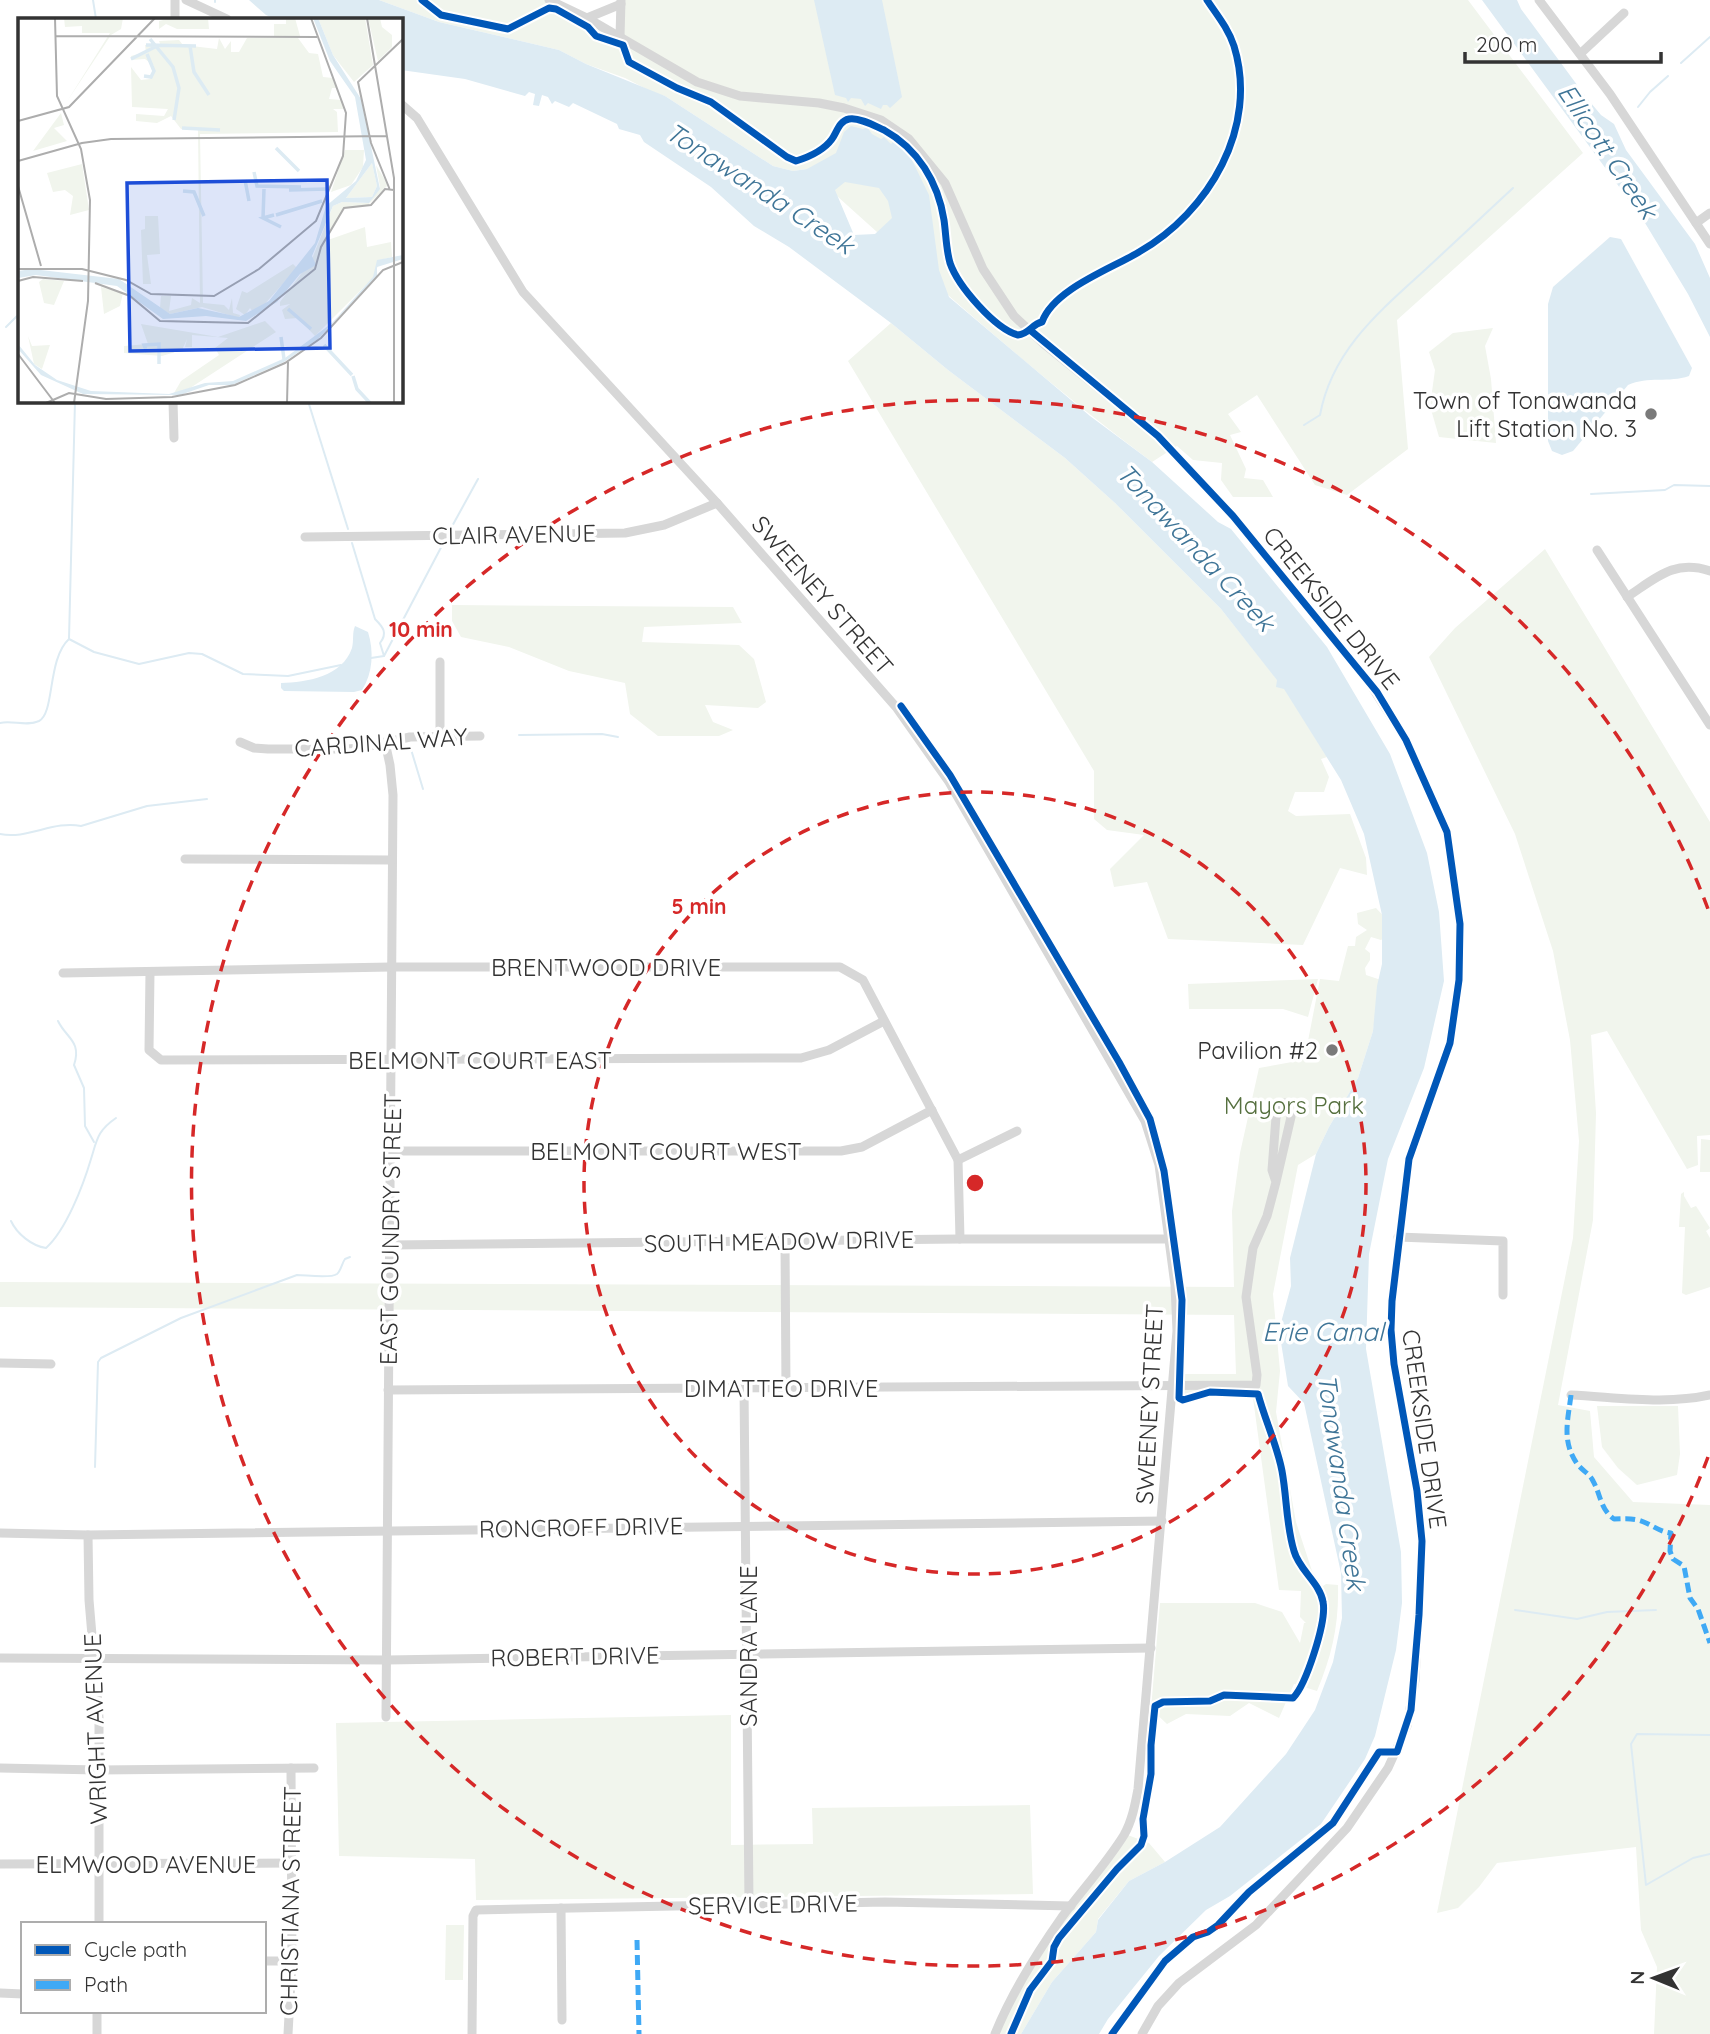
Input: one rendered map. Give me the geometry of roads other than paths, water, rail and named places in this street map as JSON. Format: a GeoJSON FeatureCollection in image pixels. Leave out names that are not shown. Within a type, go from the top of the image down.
{"type":"FeatureCollection","features":[{"type":"Feature","properties":{"kind":"street"},"geometry":{"type":"LineString","coordinates":[[175,0],[175,18]]}},
{"type":"Feature","properties":{"kind":"street"},"geometry":{"type":"LineString","coordinates":[[186,0],[225,18]]}},
{"type":"Feature","properties":{"kind":"street","name":"CREEKSIDE DRIVE"},"geometry":{"type":"LineString","coordinates":[[549,0],[587,18],[681,75],[718,90],[740,96],[819,103],[844,108],[881,120],[909,139],[945,183],[983,270],[1014,316],[1044,344],[1158,436],[1234,516],[1383,702],[1406,740],[1447,832],[1460,924],[1459,980],[1450,1043],[1409,1159],[1398,1237],[1391,1330],[1394,1364],[1417,1491],[1422,1541],[1415,1680],[1405,1734],[1379,1783],[1338,1838],[1256,1925],[1179,1983],[1158,2006],[1142,2034]]}},
{"type":"Feature","properties":{"kind":"street"},"geometry":{"type":"LineString","coordinates":[[1539,0],[1643,141],[1710,244]]}},
{"type":"Feature","properties":{"kind":"street"},"geometry":{"type":"LineString","coordinates":[[587,18],[621,2],[620,37]]}},
{"type":"Feature","properties":{"kind":"street"},"geometry":{"type":"LineString","coordinates":[[1580,54],[1624,13]]}},
{"type":"Feature","properties":{"kind":"street","name":"SWEENEY STREET"},"geometry":{"type":"LineString","coordinates":[[402,105],[417,118],[523,292],[717,503],[896,707],[949,782],[1144,1121],[1158,1165],[1175,1285],[1177,1331],[1151,1648],[1134,1813],[1125,1834],[1028,1967],[1006,2006],[995,2034]]}},
{"type":"Feature","properties":{"kind":"street"},"geometry":{"type":"LineString","coordinates":[[1696,223],[1710,213]]}},
{"type":"Feature","properties":{"kind":"street"},"geometry":{"type":"LineString","coordinates":[[173,402],[174,439]]}},
{"type":"Feature","properties":{"kind":"street","name":"CLAIR AVENUE"},"geometry":{"type":"LineString","coordinates":[[305,537],[625,533],[664,525],[717,503]]}},
{"type":"Feature","properties":{"kind":"street"},"geometry":{"type":"LineString","coordinates":[[1597,550],[1710,725]]}},
{"type":"Feature","properties":{"kind":"street"},"geometry":{"type":"LineString","coordinates":[[1627,597],[1675,568],[1691,566],[1710,570]]}},
{"type":"Feature","properties":{"kind":"street"},"geometry":{"type":"LineString","coordinates":[[440,662],[440,735]]}},
{"type":"Feature","properties":{"kind":"street","name":"CARDINAL WAY"},"geometry":{"type":"LineString","coordinates":[[240,742],[254,748],[268,749],[361,748],[411,737],[480,736]]}},
{"type":"Feature","properties":{"kind":"street","name":"EAST GOUNDRY STREET"},"geometry":{"type":"LineString","coordinates":[[385,742],[393,785],[386,1717]]}},
{"type":"Feature","properties":{"kind":"street"},"geometry":{"type":"LineString","coordinates":[[185,859],[392,860]]}},
{"type":"Feature","properties":{"kind":"street","name":"BRENTWOOD DRIVE"},"geometry":{"type":"LineString","coordinates":[[64,973],[391,967],[840,967],[863,980],[958,1160],[960,1239]]}},
{"type":"Feature","properties":{"kind":"street","name":"BELMONT COURT EAST"},"geometry":{"type":"LineString","coordinates":[[150,972],[149,1050],[161,1060],[801,1058],[829,1050],[884,1021]]}},
{"type":"Feature","properties":{"kind":"street"},"geometry":{"type":"LineString","coordinates":[[1285,1103],[1291,1117],[1276,1182],[1272,1170],[1276,1117],[1285,1103]]}},
{"type":"Feature","properties":{"kind":"street","name":"BELMONT COURT WEST"},"geometry":{"type":"LineString","coordinates":[[391,1151],[841,1151],[862,1147],[932,1110]]}},
{"type":"Feature","properties":{"kind":"street"},"geometry":{"type":"LineString","coordinates":[[958,1160],[1017,1131]]}},
{"type":"Feature","properties":{"kind":"street","name":"DIMATTEO DRIVE"},"geometry":{"type":"LineString","coordinates":[[388,1390],[1256,1385],[1246,1297],[1252,1248],[1267,1216],[1276,1182]]}},
{"type":"Feature","properties":{"kind":"street"},"geometry":{"type":"LineString","coordinates":[[1398,1237],[1503,1241],[1503,1295]]}},
{"type":"Feature","properties":{"kind":"street","name":"SOUTH MEADOW DRIVE"},"geometry":{"type":"LineString","coordinates":[[390,1245],[1168,1239]]}},
{"type":"Feature","properties":{"kind":"street"},"geometry":{"type":"LineString","coordinates":[[785,1242],[786,1388]]}},
{"type":"Feature","properties":{"kind":"street"},"geometry":{"type":"LineString","coordinates":[[0,1363],[51,1364]]}},
{"type":"Feature","properties":{"kind":"street","name":"SANDRA LANE"},"geometry":{"type":"LineString","coordinates":[[744,1388],[749,1903]]}},
{"type":"Feature","properties":{"kind":"street"},"geometry":{"type":"LineString","coordinates":[[1571,1395],[1661,1399],[1710,1395]]}},
{"type":"Feature","properties":{"kind":"street","name":"RONCROFF DRIVE"},"geometry":{"type":"LineString","coordinates":[[0,1533],[88,1535],[1162,1521]]}},
{"type":"Feature","properties":{"kind":"street","name":"WRIGHT AVENUE"},"geometry":{"type":"LineString","coordinates":[[88,1535],[89,1600],[99,1718],[99,1922]]}},
{"type":"Feature","properties":{"kind":"street","name":"ROBERT DRIVE"},"geometry":{"type":"LineString","coordinates":[[0,1658],[387,1660],[748,1652],[1151,1648]]}},
{"type":"Feature","properties":{"kind":"street"},"geometry":{"type":"LineString","coordinates":[[0,1768],[314,1768]]}},
{"type":"Feature","properties":{"kind":"street","name":"CHRISTIANA STREET"},"geometry":{"type":"LineString","coordinates":[[288,2034],[292,1961],[291,1768]]}},
{"type":"Feature","properties":{"kind":"street","name":"ELMWOOD AVENUE"},"geometry":{"type":"LineString","coordinates":[[0,1864],[291,1863]]}},
{"type":"Feature","properties":{"kind":"street","name":"SERVICE DRIVE"},"geometry":{"type":"LineString","coordinates":[[472,2034],[473,1916],[476,1910],[885,1902],[1071,1906]]}},
{"type":"Feature","properties":{"kind":"street"},"geometry":{"type":"LineString","coordinates":[[561,1908],[562,2020]]}},
{"type":"Feature","properties":{"kind":"street"},"geometry":{"type":"LineString","coordinates":[[266,1961],[292,1961]]}},
{"type":"Feature","properties":{"kind":"street"},"geometry":{"type":"LineString","coordinates":[[0,1993],[21,1993]]}},
{"type":"Feature","properties":{"kind":"street"},"geometry":{"type":"LineString","coordinates":[[97,2013],[97,2034]]}},
{"type":"Feature","properties":{"kind":"water"},"geometry":{"type":"Polygon","coordinates":[[[249,0],[379,0],[439,22],[559,50],[665,96],[773,166],[793,171],[807,169],[836,153],[844,132],[851,126],[863,129],[867,127],[872,134],[881,139],[884,137],[891,144],[893,142],[909,154],[929,195],[939,270],[949,297],[1090,416],[1152,462],[1218,522],[1231,529],[1327,647],[1390,754],[1427,853],[1439,912],[1444,981],[1424,1068],[1388,1159],[1369,1254],[1366,1349],[1401,1552],[1402,1603],[1396,1650],[1375,1736],[1365,1759],[1321,1824],[1230,1896],[1206,1910],[1159,1956],[1099,2034],[1021,2034],[1052,1982],[1096,1932],[1098,1920],[1129,1881],[1220,1827],[1286,1754],[1315,1710],[1333,1662],[1342,1618],[1341,1573],[1304,1403],[1288,1386],[1279,1330],[1291,1286],[1290,1258],[1316,1154],[1358,1078],[1373,1031],[1382,964],[1382,915],[1364,834],[1341,780],[1284,689],[1276,687],[1277,680],[1221,609],[1115,503],[1065,458],[948,370],[891,323],[789,247],[754,226],[711,187],[644,142],[640,135],[619,129],[617,124],[573,103],[569,107],[555,101],[552,104],[548,97],[542,95],[539,106],[533,105],[535,94],[529,92],[525,96],[465,79],[402,70],[402,18],[273,18],[249,0]],[[845,182],[835,190],[854,235],[875,234],[892,218],[888,201],[879,188],[845,182]]]}},
{"type":"Feature","properties":{"kind":"water"},"geometry":{"type":"Polygon","coordinates":[[[814,0],[882,0],[902,97],[890,108],[883,105],[881,109],[868,103],[865,106],[861,99],[851,98],[848,102],[846,98],[835,95],[814,0]]]}},
{"type":"Feature","properties":{"kind":"water","name":"Ellicott Creek"},"geometry":{"type":"Polygon","coordinates":[[[1482,0],[1517,0],[1586,97],[1601,115],[1614,124],[1626,150],[1695,244],[1710,278],[1710,337],[1688,294],[1642,218],[1482,0]]]}},
{"type":"Feature","properties":{"kind":"water"},"geometry":{"type":"Polygon","coordinates":[[[1610,237],[1621,239],[1692,368],[1689,376],[1628,385],[1573,451],[1562,455],[1552,451],[1548,441],[1548,304],[1553,287],[1610,237]]]}},
{"type":"Feature","properties":{"kind":"water"},"geometry":{"type":"Polygon","coordinates":[[[355,626],[368,632],[371,647],[370,669],[362,690],[284,691],[281,688],[281,683],[312,679],[340,666],[352,648],[355,626]]]}},
{"type":"Feature","properties":{"kind":"waterway"},"geometry":{"type":"LineString","coordinates":[[93,0],[96,18]]}},
{"type":"Feature","properties":{"kind":"waterway"},"geometry":{"type":"LineString","coordinates":[[1681,63],[1710,37]]}},
{"type":"Feature","properties":{"kind":"waterway"},"geometry":{"type":"LineString","coordinates":[[1638,107],[1668,76]]}},
{"type":"Feature","properties":{"kind":"waterway"},"geometry":{"type":"LineString","coordinates":[[1304,425],[1320,415],[1335,371],[1360,333],[1513,188]]}},
{"type":"Feature","properties":{"kind":"waterway"},"geometry":{"type":"LineString","coordinates":[[6,327],[18,315]]}},
{"type":"Feature","properties":{"kind":"waterway"},"geometry":{"type":"LineString","coordinates":[[0,723],[34,723],[44,716],[57,659],[69,639],[75,402]]}},
{"type":"Feature","properties":{"kind":"waterway"},"geometry":{"type":"LineString","coordinates":[[308,402],[348,529]]}},
{"type":"Feature","properties":{"kind":"waterway"},"geometry":{"type":"LineString","coordinates":[[450,530],[478,479]]}},
{"type":"Feature","properties":{"kind":"waterway"},"geometry":{"type":"LineString","coordinates":[[1591,494],[1665,490],[1674,485],[1710,486]]}},
{"type":"Feature","properties":{"kind":"waterway"},"geometry":{"type":"LineString","coordinates":[[352,543],[375,619],[384,630],[380,643],[384,656],[446,538]]}},
{"type":"Feature","properties":{"kind":"waterway"},"geometry":{"type":"LineString","coordinates":[[69,639],[94,652],[139,664],[189,653],[202,654],[243,674],[288,676],[341,665]]}},
{"type":"Feature","properties":{"kind":"waterway"},"geometry":{"type":"LineString","coordinates":[[371,658],[384,656]]}},
{"type":"Feature","properties":{"kind":"waterway"},"geometry":{"type":"LineString","coordinates":[[519,735],[602,734],[618,737]]}},
{"type":"Feature","properties":{"kind":"waterway"},"geometry":{"type":"LineString","coordinates":[[410,746],[423,789]]}},
{"type":"Feature","properties":{"kind":"waterway"},"geometry":{"type":"LineString","coordinates":[[0,834],[81,826],[147,806],[207,799]]}},
{"type":"Feature","properties":{"kind":"waterway"},"geometry":{"type":"LineString","coordinates":[[58,1021],[75,1045],[74,1065],[84,1088],[85,1126],[94,1142]]}},
{"type":"Feature","properties":{"kind":"waterway"},"geometry":{"type":"LineString","coordinates":[[11,1221],[25,1239],[46,1248],[73,1207],[99,1136],[116,1118]]}},
{"type":"Feature","properties":{"kind":"waterway"},"geometry":{"type":"LineString","coordinates":[[95,1467],[98,1362],[101,1358],[181,1318],[297,1275],[334,1275],[338,1273],[345,1259],[350,1257]]}},
{"type":"Feature","properties":{"kind":"waterway"},"geometry":{"type":"LineString","coordinates":[[1515,1610],[1577,1619],[1607,1612],[1656,1610]]}},
{"type":"Feature","properties":{"kind":"waterway"},"geometry":{"type":"LineString","coordinates":[[1710,1735],[1637,1734],[1631,1744],[1646,1885],[1693,1858],[1710,1854]]}},
{"type":"Feature","properties":{"kind":"place","name":"Town of Tonawanda Lift Station No. 3"},"geometry":{"type":"Point","coordinates":[1651,414]}},
{"type":"Feature","properties":{"kind":"place","name":"Pavilion #2"},"geometry":{"type":"Point","coordinates":[1332,1050]}},
{"type":"Feature","properties":{"kind":"water label","name":"Tonawanda Creek"},"geometry":{"type":"Point","coordinates":[760,188]}},
{"type":"Feature","properties":{"kind":"water label","name":"Tonawanda Creek"},"geometry":{"type":"Point","coordinates":[1196,547]}},
{"type":"Feature","properties":{"kind":"water label","name":"Erie Canal"},"geometry":{"type":"Point","coordinates":[1323,1331]}},
{"type":"Feature","properties":{"kind":"water label","name":"Tonawanda Creek"},"geometry":{"type":"Point","coordinates":[1342,1482]}},
{"type":"Feature","properties":{"kind":"park label","name":"Mayors Park"},"geometry":{"type":"Point","coordinates":[1294,1105]}}]}
